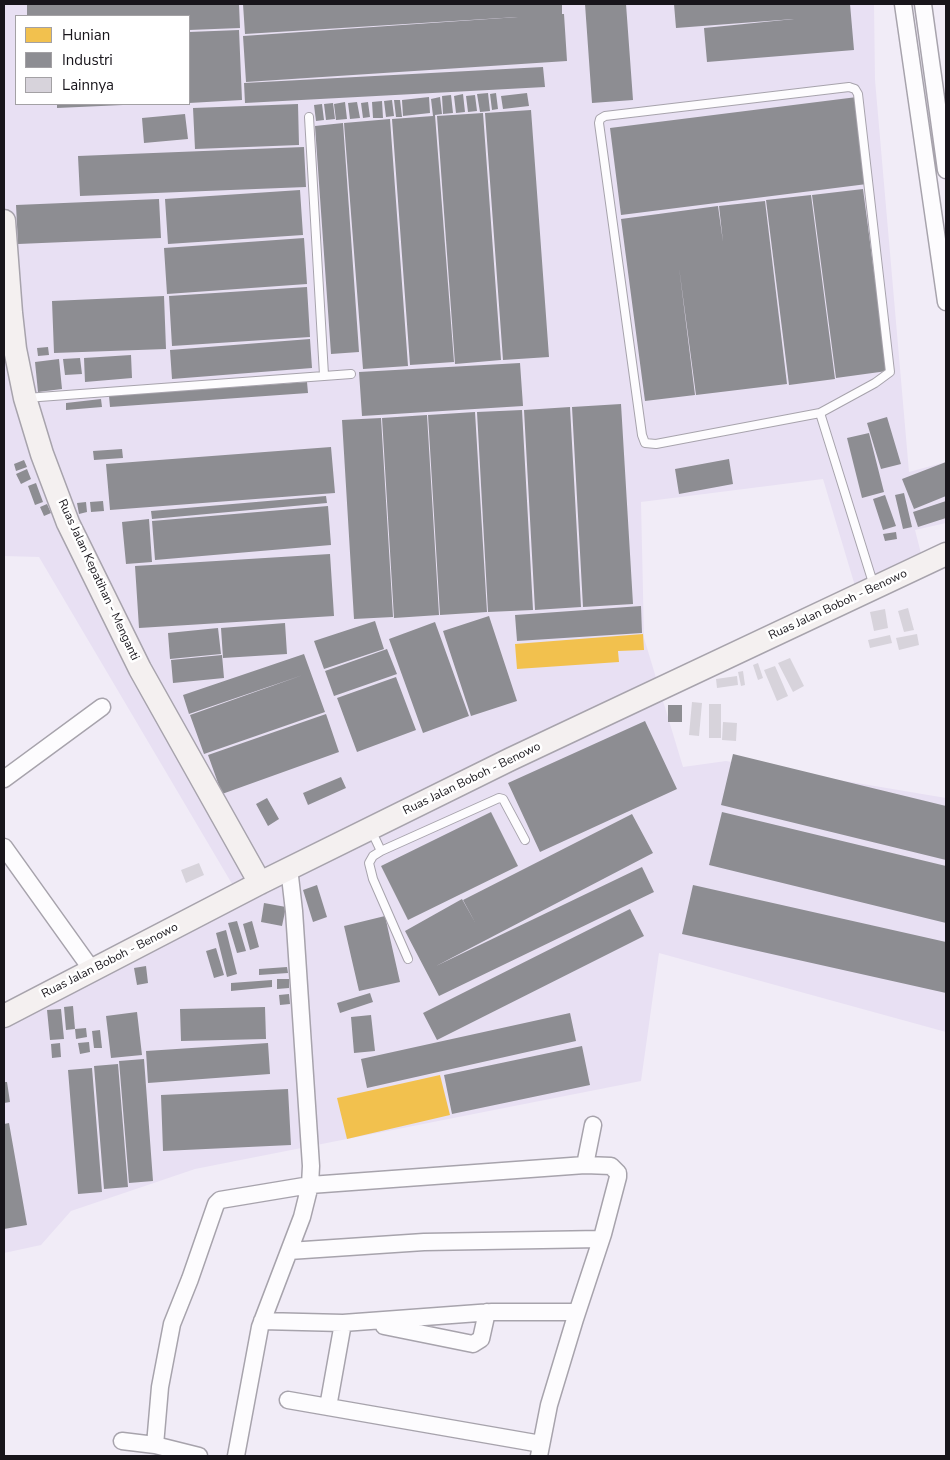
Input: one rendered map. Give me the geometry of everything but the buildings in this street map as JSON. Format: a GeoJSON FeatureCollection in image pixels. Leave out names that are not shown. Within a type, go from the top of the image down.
{"type":"FeatureCollection","features":[{"type":"Feature","properties":{"kind":"main road","name":"Ruas Jalan Kepatihan - Menganti"},"geometry":{"type":"LineString","coordinates":[[4,222],[15,350],[25,398],[42,454],[68,523],[140,669],[260,883]]}},
{"type":"Feature","properties":{"kind":"main road","name":"Ruas Jalan Boboh - Benowo"},"geometry":{"type":"LineString","coordinates":[[4,1016],[370,828],[946,554]]}},
{"type":"Feature","properties":{"kind":"street"},"geometry":{"type":"LineString","coordinates":[[903,4],[946,302]]}},
{"type":"Feature","properties":{"kind":"street"},"geometry":{"type":"LineString","coordinates":[[923,4],[946,170]]}},
{"type":"Feature","properties":{"kind":"street"},"geometry":{"type":"LineString","coordinates":[[922,143],[942,141]]}},
{"type":"Feature","properties":{"kind":"street"},"geometry":{"type":"LineString","coordinates":[[4,779],[102,707]]}},
{"type":"Feature","properties":{"kind":"street"},"geometry":{"type":"LineString","coordinates":[[4,847],[92,970]]}},
{"type":"Feature","properties":{"kind":"street"},"geometry":{"type":"LineString","coordinates":[[236,1456],[262,1322],[302,1217],[310,1185],[311,1166],[294,911],[289,868]]}},
{"type":"Feature","properties":{"kind":"street"},"geometry":{"type":"LineString","coordinates":[[585,1165],[594,1125]]}},
{"type":"Feature","properties":{"kind":"street"},"geometry":{"type":"LineString","coordinates":[[154,1445],[160,1387],[172,1324],[216,1204],[224,1199],[310,1185],[585,1165],[611,1166],[618,1172],[601,1239],[549,1405],[540,1450],[288,1400]]}},
{"type":"Feature","properties":{"kind":"street"},"geometry":{"type":"LineString","coordinates":[[289,1251],[424,1242],[601,1239]]}},
{"type":"Feature","properties":{"kind":"street"},"geometry":{"type":"LineString","coordinates":[[262,1322],[343,1323],[487,1312],[577,1312]]}},
{"type":"Feature","properties":{"kind":"street"},"geometry":{"type":"LineString","coordinates":[[369,1322],[473,1344],[481,1339],[487,1312]]}},
{"type":"Feature","properties":{"kind":"street"},"geometry":{"type":"LineString","coordinates":[[328,1407],[343,1323]]}},
{"type":"Feature","properties":{"kind":"street"},"geometry":{"type":"LineString","coordinates":[[122,1441],[154,1445],[199,1456]]}},
{"type":"Feature","properties":{"kind":"lane"},"geometry":{"type":"LineString","coordinates":[[849,88],[857,90],[891,370],[886,376],[820,413],[656,444],[645,443],[642,435],[599,123],[602,117],[849,88]]}},
{"type":"Feature","properties":{"kind":"lane"},"geometry":{"type":"LineString","coordinates":[[309,117],[324,375]]}},
{"type":"Feature","properties":{"kind":"lane"},"geometry":{"type":"LineString","coordinates":[[25,398],[351,374]]}},
{"type":"Feature","properties":{"kind":"lane"},"geometry":{"type":"LineString","coordinates":[[820,413],[874,588]]}},
{"type":"Feature","properties":{"kind":"lane"},"geometry":{"type":"LineString","coordinates":[[408,959],[373,879],[369,863],[373,856],[498,798],[502,799],[525,840]]}},
{"type":"Feature","properties":{"kind":"lane"},"geometry":{"type":"LineString","coordinates":[[370,828],[381,851]]}},
{"type":"Feature","properties":{"kind":"shaded area"},"geometry":{"type":"Polygon","coordinates":[[[4,4],[874,4],[875,80],[909,472],[946,462],[946,523],[915,530],[924,565],[858,596],[823,479],[641,502],[644,638],[683,767],[726,761],[946,798],[946,1032],[659,953],[641,1081],[195,1169],[71,1211],[41,1245],[4,1253],[4,1016],[238,894],[39,557],[4,556],[4,4]]]}}]}
